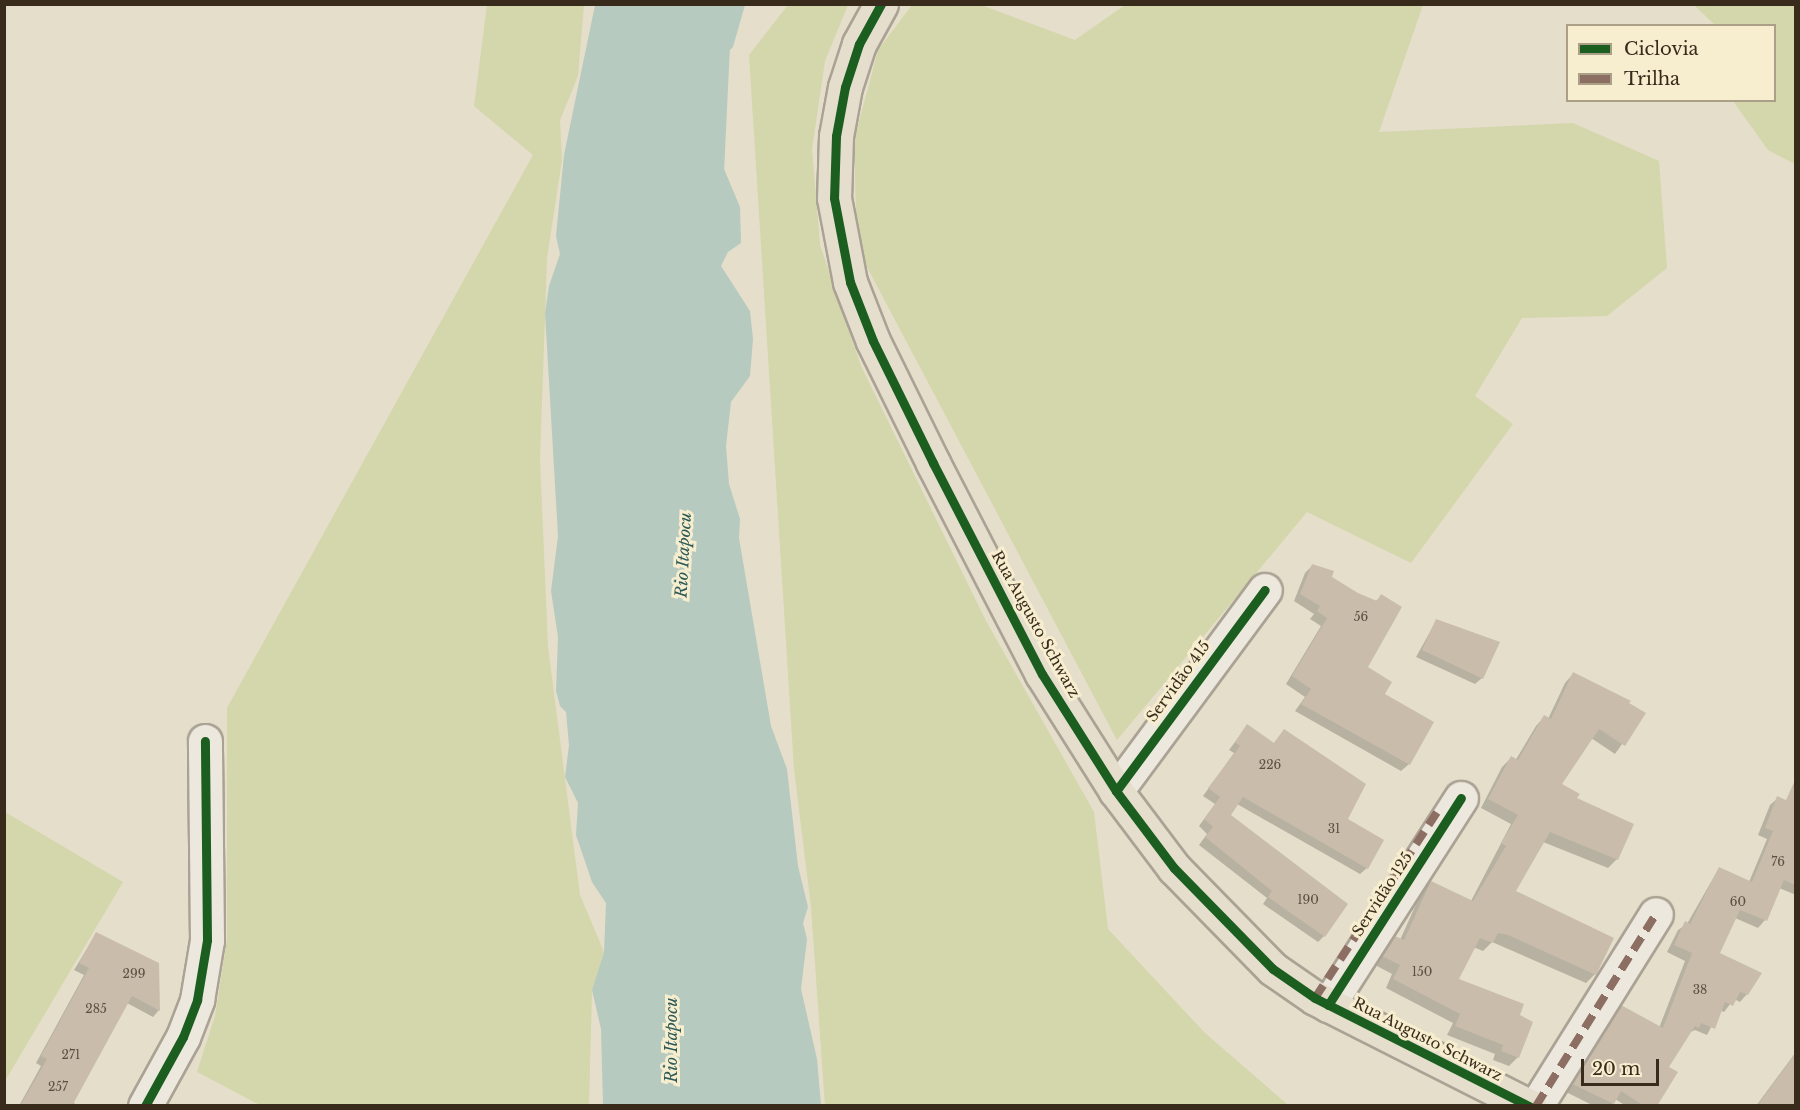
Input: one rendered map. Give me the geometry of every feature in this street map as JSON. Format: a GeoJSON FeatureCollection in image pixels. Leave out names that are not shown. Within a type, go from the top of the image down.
{"type":"FeatureCollection","features":[{"type":"Feature","properties":{"kind":"main road","name":"Rua Augusto Schwarz"},"geometry":{"type":"LineString","coordinates":[[881,4],[859,44],[845,87],[836,136],[834,198],[850,282],[873,341],[1042,674],[1116,791],[1174,868],[1273,969],[1321,1002],[1529,1106]]}},
{"type":"Feature","properties":{"kind":"street","name":"Servidão 415"},"geometry":{"type":"LineString","coordinates":[[1116,791],[1264,590]]}},
{"type":"Feature","properties":{"kind":"street"},"geometry":{"type":"LineString","coordinates":[[145,1106],[183,1037],[197,1000],[207,940],[205,741]]}},
{"type":"Feature","properties":{"kind":"street","name":"Servidão 125"},"geometry":{"type":"LineString","coordinates":[[1321,1002],[1451,803]]}},
{"type":"Feature","properties":{"kind":"street"},"geometry":{"type":"LineString","coordinates":[[1536,1106],[1656,914]]}},
{"type":"Feature","properties":{"kind":"green space"},"geometry":{"type":"Polygon","coordinates":[[[487,5],[584,5],[578,76],[560,120],[562,160],[547,258],[540,459],[548,647],[580,895],[604,952],[592,990],[589,1105],[260,1105],[197,1072],[215,1016],[227,940],[227,708],[533,155],[474,106],[487,5]]]}},
{"type":"Feature","properties":{"kind":"green space"},"geometry":{"type":"Polygon","coordinates":[[[788,5],[848,5],[825,61],[812,149],[820,245],[861,366],[986,621],[1094,812],[1108,929],[1205,1033],[1288,1105],[825,1105],[811,907],[794,769],[749,55],[788,5]]]}},
{"type":"Feature","properties":{"kind":"green space"},"geometry":{"type":"Polygon","coordinates":[[[912,5],[981,5],[1075,40],[1125,5],[1423,5],[1379,132],[1573,123],[1659,161],[1667,268],[1607,316],[1522,318],[1475,396],[1513,424],[1411,563],[1307,512],[1117,740],[857,248],[854,141],[878,50],[912,5]]]}},
{"type":"Feature","properties":{"kind":"green space"},"geometry":{"type":"Polygon","coordinates":[[[1694,5],[1795,5],[1795,164],[1768,150],[1734,102],[1776,102],[1776,24],[1714,24],[1694,5]]]}},
{"type":"Feature","properties":{"kind":"green space"},"geometry":{"type":"Polygon","coordinates":[[[5,812],[123,882],[5,1081],[5,812]]]}},
{"type":"Feature","properties":{"kind":"water"},"geometry":{"type":"Polygon","coordinates":[[[595,5],[745,5],[733,47],[694,86],[696,106],[686,111],[691,115],[704,108],[713,113],[711,138],[740,207],[741,243],[728,252],[721,266],[750,311],[753,339],[750,376],[731,402],[726,446],[729,484],[740,519],[739,538],[771,726],[787,769],[798,866],[808,907],[803,923],[807,939],[801,989],[817,1059],[821,1105],[603,1105],[601,1029],[592,990],[604,952],[606,903],[592,882],[576,835],[578,803],[565,777],[569,745],[566,712],[560,706],[556,691],[558,637],[551,591],[558,536],[545,313],[549,286],[560,254],[556,236],[564,155],[595,5]]]}},
{"type":"Feature","properties":{"kind":"building"},"geometry":{"type":"Polygon","coordinates":[[[1312,564],[1334,571],[1332,577],[1358,593],[1377,601],[1381,594],[1402,607],[1368,667],[1392,682],[1385,694],[1434,722],[1410,765],[1301,704],[1311,689],[1292,676],[1327,618],[1317,611],[1320,606],[1300,594],[1312,564]]]}},
{"type":"Feature","properties":{"kind":"building"},"geometry":{"type":"Polygon","coordinates":[[[1436,619],[1500,642],[1483,679],[1422,650],[1436,619]]]}},
{"type":"Feature","properties":{"kind":"building"},"geometry":{"type":"Polygon","coordinates":[[[1573,672],[1631,701],[1629,703],[1646,713],[1625,746],[1599,729],[1562,784],[1580,794],[1577,798],[1634,824],[1618,860],[1550,832],[1516,891],[1614,938],[1596,975],[1508,935],[1498,933],[1493,943],[1480,938],[1459,979],[1524,1004],[1520,1015],[1533,1022],[1519,1058],[1501,1051],[1503,1045],[1455,1026],[1460,1014],[1393,979],[1400,965],[1382,956],[1395,936],[1404,940],[1431,881],[1473,901],[1506,846],[1501,843],[1518,815],[1488,799],[1511,756],[1518,760],[1544,715],[1551,719],[1573,672]]]}},
{"type":"Feature","properties":{"kind":"building"},"geometry":{"type":"Polygon","coordinates":[[[1247,724],[1274,743],[1284,729],[1366,784],[1348,819],[1384,840],[1368,869],[1243,797],[1231,815],[1348,904],[1325,937],[1268,897],[1272,891],[1205,837],[1213,827],[1204,819],[1220,797],[1208,788],[1240,746],[1235,742],[1247,724]]]}},
{"type":"Feature","properties":{"kind":"building"},"geometry":{"type":"Polygon","coordinates":[[[1796,778],[1796,885],[1784,880],[1767,921],[1740,910],[1720,953],[1762,973],[1748,995],[1740,992],[1733,1006],[1725,1002],[1715,1029],[1701,1023],[1699,1028],[1695,1026],[1669,1067],[1678,1072],[1657,1106],[1644,1106],[1621,1091],[1614,1104],[1572,1084],[1621,1005],[1663,1028],[1692,953],[1674,945],[1685,921],[1690,924],[1719,867],[1752,882],[1773,831],[1765,828],[1777,796],[1786,800],[1796,778]]]}},
{"type":"Feature","properties":{"kind":"building"},"geometry":{"type":"Polygon","coordinates":[[[96,932],[159,963],[160,1011],[132,996],[72,1106],[20,1106],[47,1059],[41,1056],[89,968],[79,963],[96,932]]]}},
{"type":"Feature","properties":{"kind":"building"},"geometry":{"type":"Polygon","coordinates":[[[1796,1053],[1796,1106],[1757,1106],[1796,1053]]]}},
{"type":"Feature","properties":{"kind":"waterway","name":"Rio Itapocu"},"geometry":{"type":"LineString","coordinates":[[699,4],[707,45],[701,171]]}},
{"type":"Feature","properties":{"kind":"marked path"},"geometry":{"type":"LineString","coordinates":[[1315,998],[1440,808]]}},
{"type":"Feature","properties":{"kind":"marked path"},"geometry":{"type":"LineString","coordinates":[[1536,1106],[1656,914]]}},
{"type":"Feature","properties":{"kind":"cycle path"},"geometry":{"type":"LineString","coordinates":[[881,4],[859,44],[845,87],[836,136],[834,198],[850,282],[873,341],[1042,674],[1116,791],[1174,868],[1273,969],[1315,998],[1529,1106]]}},
{"type":"Feature","properties":{"kind":"cycle path"},"geometry":{"type":"LineString","coordinates":[[1116,791],[1265,590]]}},
{"type":"Feature","properties":{"kind":"cycle path"},"geometry":{"type":"LineString","coordinates":[[145,1106],[183,1037],[197,1000],[207,940],[205,741]]}},
{"type":"Feature","properties":{"kind":"cycle path"},"geometry":{"type":"LineString","coordinates":[[1328,1005],[1461,798]]}}]}
